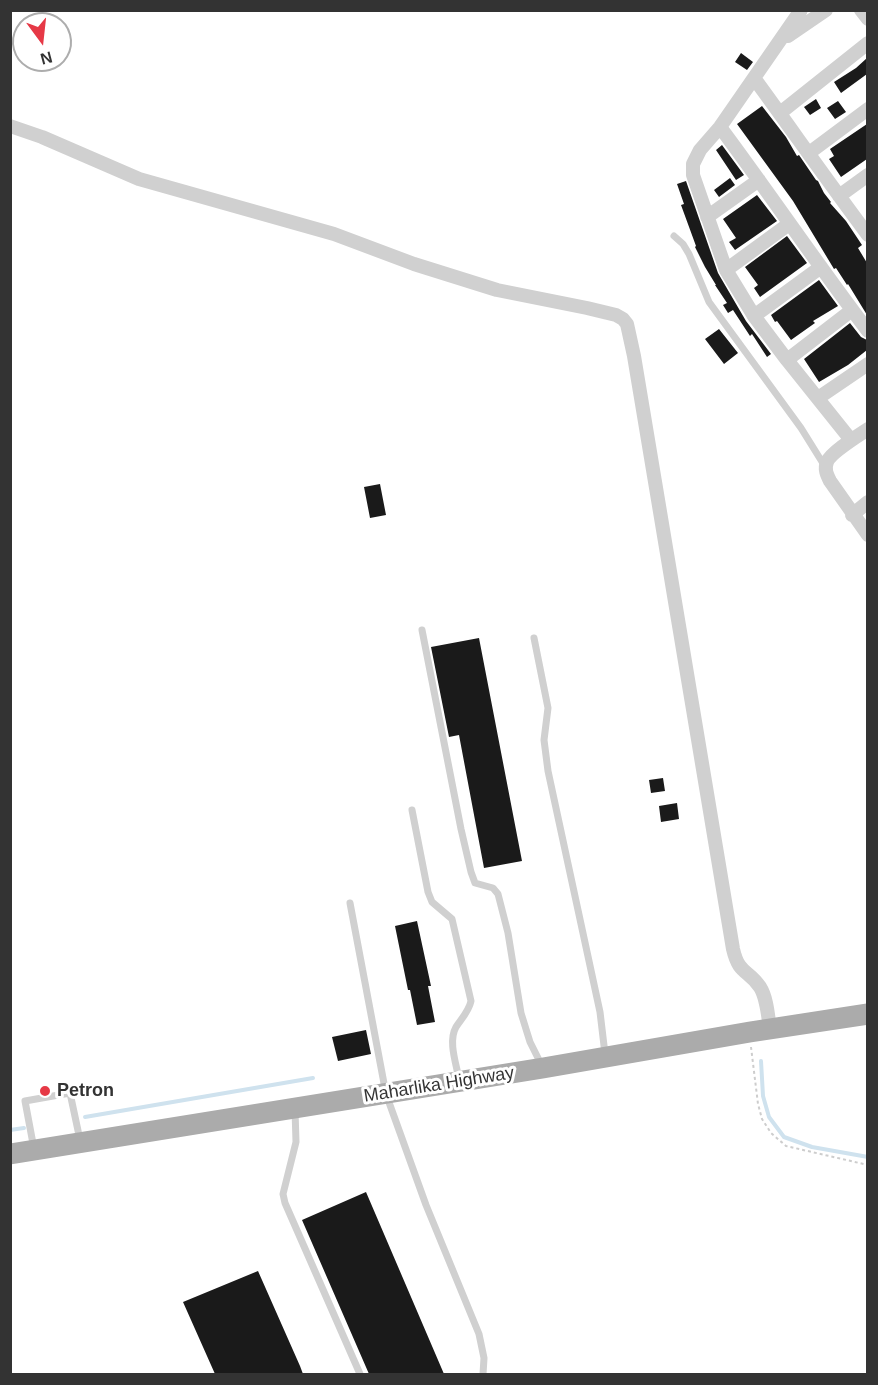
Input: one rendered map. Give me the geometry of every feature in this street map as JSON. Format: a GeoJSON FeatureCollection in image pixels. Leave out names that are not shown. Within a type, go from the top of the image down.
{"type":"FeatureCollection","features":[{"type":"Feature","properties":{"kind":"main road","name":"Maharlika Highway"},"geometry":{"type":"LineString","coordinates":[[10,1154],[867,1014]]}},
{"type":"Feature","properties":{"kind":"street"},"geometry":{"type":"LineString","coordinates":[[801,10],[720,127],[700,150],[693,164],[693,175],[726,270],[754,316],[851,440]]}},
{"type":"Feature","properties":{"kind":"street"},"geometry":{"type":"LineString","coordinates":[[780,41],[826,10]]}},
{"type":"Feature","properties":{"kind":"street"},"geometry":{"type":"LineString","coordinates":[[861,10],[867,19]]}},
{"type":"Feature","properties":{"kind":"street"},"geometry":{"type":"LineString","coordinates":[[780,113],[867,43]]}},
{"type":"Feature","properties":{"kind":"street"},"geometry":{"type":"LineString","coordinates":[[754,78],[867,235]]}},
{"type":"Feature","properties":{"kind":"street"},"geometry":{"type":"LineString","coordinates":[[809,153],[867,109]]}},
{"type":"Feature","properties":{"kind":"street"},"geometry":{"type":"LineString","coordinates":[[10,126],[42,137],[140,179],[334,234],[414,264],[496,290],[587,308],[623,319],[627,324],[634,356],[733,949],[738,965],[762,991],[760,1030]]}},
{"type":"Feature","properties":{"kind":"street"},"geometry":{"type":"LineString","coordinates":[[720,127],[867,331]]}},
{"type":"Feature","properties":{"kind":"street"},"geometry":{"type":"LineString","coordinates":[[839,196],[867,175]]}},
{"type":"Feature","properties":{"kind":"street"},"geometry":{"type":"LineString","coordinates":[[707,218],[759,180]]}},
{"type":"Feature","properties":{"kind":"street"},"geometry":{"type":"LineString","coordinates":[[726,270],[789,224]]}},
{"type":"Feature","properties":{"kind":"street"},"geometry":{"type":"LineString","coordinates":[[754,316],[821,267]]}},
{"type":"Feature","properties":{"kind":"street"},"geometry":{"type":"LineString","coordinates":[[787,360],[852,310]]}},
{"type":"Feature","properties":{"kind":"street"},"geometry":{"type":"LineString","coordinates":[[818,399],[867,364]]}},
{"type":"Feature","properties":{"kind":"street"},"geometry":{"type":"LineString","coordinates":[[867,429],[830,458],[826,467],[830,481],[867,535]]}},
{"type":"Feature","properties":{"kind":"street"},"geometry":{"type":"LineString","coordinates":[[852,515],[867,502]]}},
{"type":"Feature","properties":{"kind":"lane"},"geometry":{"type":"LineString","coordinates":[[674,236],[689,254],[709,302],[801,428],[826,467]]}},
{"type":"Feature","properties":{"kind":"lane"},"geometry":{"type":"LineString","coordinates":[[422,630],[471,872],[475,883],[493,888],[498,894],[521,1014],[530,1041],[543,1068]]}},
{"type":"Feature","properties":{"kind":"lane"},"geometry":{"type":"LineString","coordinates":[[534,638],[548,708],[544,740],[548,771],[600,1012],[606,1056]]}},
{"type":"Feature","properties":{"kind":"lane"},"geometry":{"type":"LineString","coordinates":[[412,810],[428,892],[432,902],[452,920],[471,1001],[452,1038],[460,1082]]}},
{"type":"Feature","properties":{"kind":"lane"},"geometry":{"type":"LineString","coordinates":[[350,903],[386,1094],[426,1205],[479,1334],[484,1358],[483,1374]]}},
{"type":"Feature","properties":{"kind":"lane"},"geometry":{"type":"LineString","coordinates":[[34,1150],[25,1101],[70,1093],[80,1143]]}},
{"type":"Feature","properties":{"kind":"lane"},"geometry":{"type":"LineString","coordinates":[[295,1108],[296,1142],[283,1194],[285,1203],[360,1374]]}},
{"type":"Feature","properties":{"kind":"path"},"geometry":{"type":"LineString","coordinates":[[760,1030],[758,1104],[762,1119],[771,1133],[786,1146],[867,1165]]}},
{"type":"Feature","properties":{"kind":"building"},"geometry":{"type":"Polygon","coordinates":[[[741,53],[753,62],[747,70],[735,62],[741,53]]]}},
{"type":"Feature","properties":{"kind":"building"},"geometry":{"type":"Polygon","coordinates":[[[867,58],[867,74],[841,93],[834,82],[867,58]]]}},
{"type":"Feature","properties":{"kind":"building"},"geometry":{"type":"Polygon","coordinates":[[[816,99],[821,108],[810,115],[804,107],[816,99]]]}},
{"type":"Feature","properties":{"kind":"building"},"geometry":{"type":"Polygon","coordinates":[[[838,101],[846,112],[835,119],[827,108],[838,101]]]}},
{"type":"Feature","properties":{"kind":"building"},"geometry":{"type":"Polygon","coordinates":[[[762,106],[862,245],[858,248],[867,263],[867,315],[848,284],[836,268],[834,269],[793,201],[737,124],[762,106]]]}},
{"type":"Feature","properties":{"kind":"building"},"geometry":{"type":"Polygon","coordinates":[[[867,124],[867,159],[841,177],[829,159],[834,156],[830,149],[867,124]]]}},
{"type":"Feature","properties":{"kind":"building"},"geometry":{"type":"Polygon","coordinates":[[[722,145],[744,175],[736,180],[716,150],[722,145]]]}},
{"type":"Feature","properties":{"kind":"building"},"geometry":{"type":"Polygon","coordinates":[[[730,178],[735,185],[719,197],[714,190],[730,178]]]}},
{"type":"Feature","properties":{"kind":"building"},"geometry":{"type":"Polygon","coordinates":[[[686,181],[718,273],[746,321],[771,354],[767,357],[733,310],[728,313],[723,305],[727,303],[695,247],[681,205],[684,204],[677,184],[686,181]]]}},
{"type":"Feature","properties":{"kind":"building"},"geometry":{"type":"Polygon","coordinates":[[[757,195],[777,221],[735,250],[729,242],[736,238],[723,219],[757,195]]]}},
{"type":"Feature","properties":{"kind":"building"},"geometry":{"type":"Polygon","coordinates":[[[787,236],[807,263],[760,297],[754,288],[758,285],[745,267],[787,236]]]}},
{"type":"Feature","properties":{"kind":"building"},"geometry":{"type":"Polygon","coordinates":[[[819,280],[838,306],[813,321],[815,323],[791,340],[771,315],[819,280]]]}},
{"type":"Feature","properties":{"kind":"building"},"geometry":{"type":"Polygon","coordinates":[[[850,323],[861,337],[867,340],[867,350],[848,365],[819,382],[804,359],[850,323]]]}},
{"type":"Feature","properties":{"kind":"building"},"geometry":{"type":"Polygon","coordinates":[[[719,329],[738,353],[724,364],[705,339],[719,329]]]}},
{"type":"Feature","properties":{"kind":"building"},"geometry":{"type":"Polygon","coordinates":[[[380,484],[386,515],[370,518],[364,487],[380,484]]]}},
{"type":"Feature","properties":{"kind":"building"},"geometry":{"type":"Polygon","coordinates":[[[479,638],[522,861],[484,868],[459,735],[449,737],[431,647],[479,638]]]}},
{"type":"Feature","properties":{"kind":"building"},"geometry":{"type":"Polygon","coordinates":[[[663,778],[665,791],[651,793],[649,780],[663,778]]]}},
{"type":"Feature","properties":{"kind":"building"},"geometry":{"type":"Polygon","coordinates":[[[677,803],[679,819],[661,822],[659,806],[677,803]]]}},
{"type":"Feature","properties":{"kind":"building"},"geometry":{"type":"Polygon","coordinates":[[[417,921],[431,986],[428,986],[435,1022],[417,1025],[395,926],[417,921]]]}},
{"type":"Feature","properties":{"kind":"building"},"geometry":{"type":"Polygon","coordinates":[[[366,1030],[371,1054],[338,1061],[332,1037],[366,1030]]]}},
{"type":"Feature","properties":{"kind":"building"},"geometry":{"type":"Polygon","coordinates":[[[366,1192],[444,1374],[369,1374],[302,1220],[366,1192]]]}},
{"type":"Feature","properties":{"kind":"building"},"geometry":{"type":"Polygon","coordinates":[[[258,1271],[303,1374],[215,1374],[183,1302],[258,1271]]]}},
{"type":"Feature","properties":{"kind":"waterway"},"geometry":{"type":"LineString","coordinates":[[761,1061],[763,1096],[769,1117],[784,1137],[812,1147],[868,1157]]}},
{"type":"Feature","properties":{"kind":"waterway"},"geometry":{"type":"LineString","coordinates":[[85,1117],[313,1078]]}},
{"type":"Feature","properties":{"kind":"waterway"},"geometry":{"type":"LineString","coordinates":[[10,1130],[24,1128]]}},
{"type":"Feature","properties":{"kind":"place","name":"Petron"},"geometry":{"type":"Point","coordinates":[45,1091]}}]}
